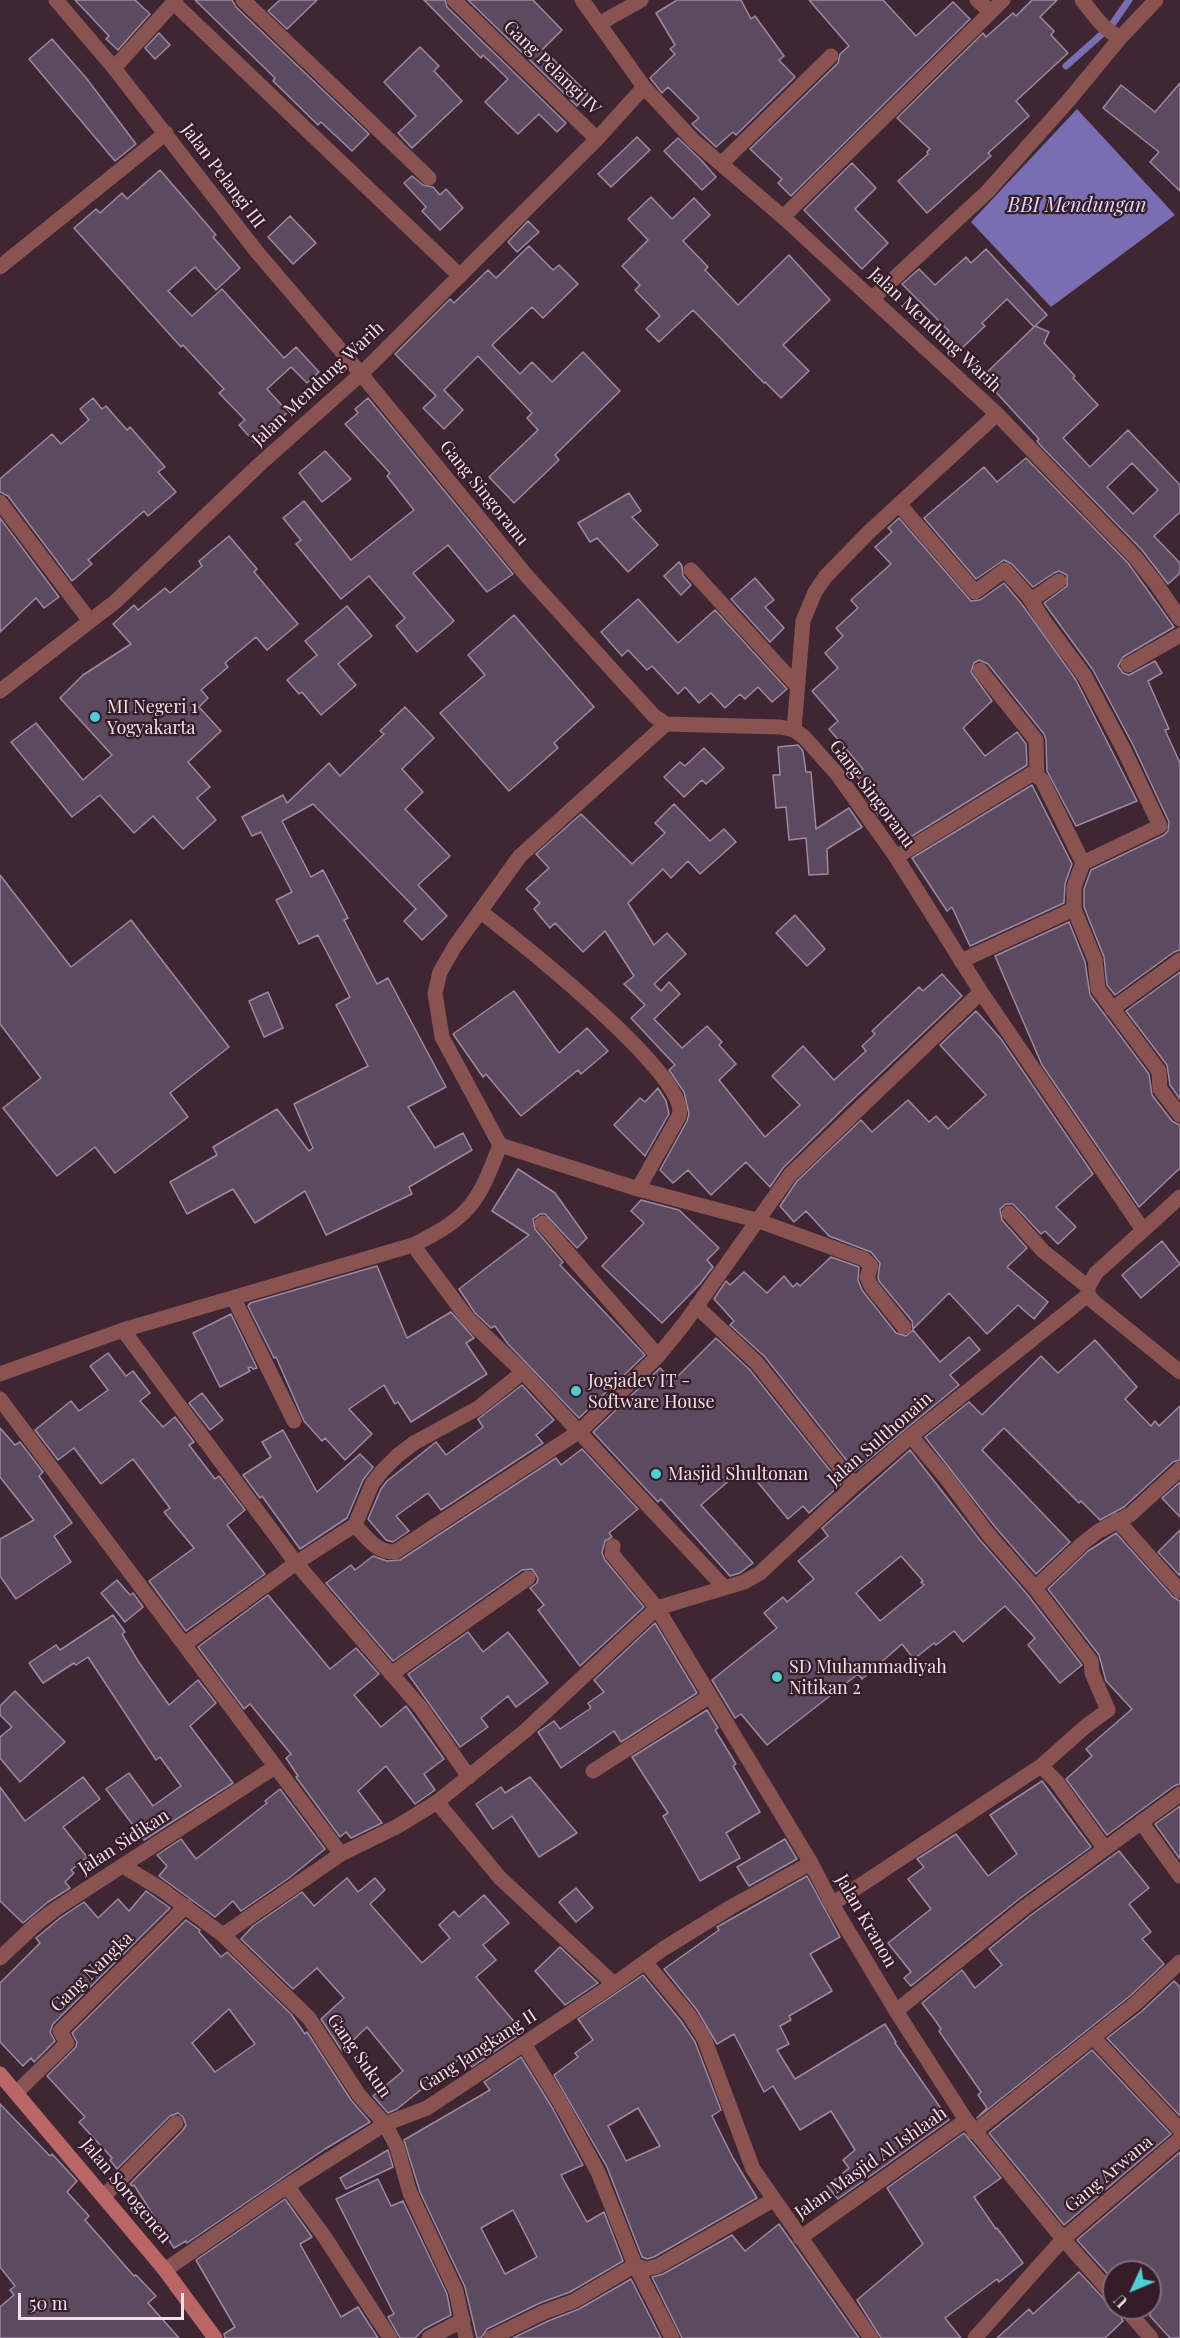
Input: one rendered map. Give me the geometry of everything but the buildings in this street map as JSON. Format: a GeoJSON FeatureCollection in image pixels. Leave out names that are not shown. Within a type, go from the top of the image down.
{"type":"FeatureCollection","features":[{"type":"Feature","properties":{"kind":"main road","name":"Jalan Sorogenen"},"geometry":{"type":"LineString","coordinates":[[0,2074],[165,2270],[215,2338]]}},
{"type":"Feature","properties":{"kind":"street","name":"Jalan Pelangi III"},"geometry":{"type":"LineString","coordinates":[[56,0],[166,133],[256,252],[361,374]]}},
{"type":"Feature","properties":{"kind":"street"},"geometry":{"type":"LineString","coordinates":[[243,0],[429,178]]}},
{"type":"Feature","properties":{"kind":"street","name":"Gang Pelangi IV"},"geometry":{"type":"LineString","coordinates":[[454,0],[597,139]]}},
{"type":"Feature","properties":{"kind":"street","name":"Jalan Mendung Warih"},"geometry":{"type":"LineString","coordinates":[[582,0],[644,87],[693,140],[722,163],[873,298],[997,414],[1135,557],[1180,619]]}},
{"type":"Feature","properties":{"kind":"street"},"geometry":{"type":"LineString","coordinates":[[599,24],[641,0]]}},
{"type":"Feature","properties":{"kind":"street"},"geometry":{"type":"LineString","coordinates":[[977,0],[990,11]]}},
{"type":"Feature","properties":{"kind":"street"},"geometry":{"type":"LineString","coordinates":[[783,217],[1003,0]]}},
{"type":"Feature","properties":{"kind":"street"},"geometry":{"type":"LineString","coordinates":[[1082,0],[1098,19],[1117,35]]}},
{"type":"Feature","properties":{"kind":"street"},"geometry":{"type":"LineString","coordinates":[[873,298],[987,192],[1069,100],[1117,35],[1156,0]]}},
{"type":"Feature","properties":{"kind":"street"},"geometry":{"type":"LineString","coordinates":[[114,68],[175,1],[460,276]]}},
{"type":"Feature","properties":{"kind":"street"},"geometry":{"type":"LineString","coordinates":[[722,163],[831,56]]}},
{"type":"Feature","properties":{"kind":"street","name":"Jalan Mendung Warih"},"geometry":{"type":"LineString","coordinates":[[0,691],[116,601],[260,464],[361,374],[597,139],[644,87]]}},
{"type":"Feature","properties":{"kind":"street"},"geometry":{"type":"LineString","coordinates":[[0,267],[166,133]]}},
{"type":"Feature","properties":{"kind":"street","name":"Gang Singoranu"},"geometry":{"type":"LineString","coordinates":[[361,374],[526,575],[654,716],[666,724]]}},
{"type":"Feature","properties":{"kind":"street"},"geometry":{"type":"LineString","coordinates":[[904,1328],[871,1286],[867,1276],[870,1263],[756,1220],[638,1189],[500,1145],[442,1037],[435,993],[440,972],[455,946],[520,856],[666,724],[780,727],[794,730],[803,621],[815,592],[826,576],[899,504],[997,414]]}},
{"type":"Feature","properties":{"kind":"street"},"geometry":{"type":"LineString","coordinates":[[0,502],[90,621]]}},
{"type":"Feature","properties":{"kind":"street"},"geometry":{"type":"LineString","coordinates":[[899,504],[975,592],[1005,570],[1031,600],[1084,675],[1124,750],[1160,826],[1083,863],[1074,887],[1074,909],[1095,960],[1098,989],[1159,1071],[1160,1089],[1180,1115]]}},
{"type":"Feature","properties":{"kind":"street"},"geometry":{"type":"LineString","coordinates":[[691,570],[798,686]]}},
{"type":"Feature","properties":{"kind":"street"},"geometry":{"type":"LineString","coordinates":[[1031,600],[1059,581]]}},
{"type":"Feature","properties":{"kind":"street"},"geometry":{"type":"LineString","coordinates":[[1128,665],[1180,635]]}},
{"type":"Feature","properties":{"kind":"street"},"geometry":{"type":"LineString","coordinates":[[980,670],[1036,740],[1037,775]]}},
{"type":"Feature","properties":{"kind":"street","name":"Gang Singoranu"},"geometry":{"type":"LineString","coordinates":[[794,730],[804,737],[837,774],[896,857],[981,992],[1143,1230]]}},
{"type":"Feature","properties":{"kind":"street"},"geometry":{"type":"LineString","coordinates":[[896,857],[1033,773],[1042,780],[1083,863]]}},
{"type":"Feature","properties":{"kind":"street"},"geometry":{"type":"LineString","coordinates":[[961,961],[1074,909]]}},
{"type":"Feature","properties":{"kind":"street"},"geometry":{"type":"LineString","coordinates":[[481,912],[540,957],[614,1024],[657,1072],[680,1104],[679,1116],[638,1189]]}},
{"type":"Feature","properties":{"kind":"street"},"geometry":{"type":"LineString","coordinates":[[1112,1009],[1180,960]]}},
{"type":"Feature","properties":{"kind":"street"},"geometry":{"type":"LineString","coordinates":[[355,1525],[381,1550],[395,1552],[580,1431],[658,1356],[790,1175],[981,992]]}},
{"type":"Feature","properties":{"kind":"street"},"geometry":{"type":"LineString","coordinates":[[0,1374],[123,1330],[413,1245],[438,1233],[469,1208],[479,1195],[500,1145]]}},
{"type":"Feature","properties":{"kind":"street","name":"Jalan Sulthonain"},"geometry":{"type":"LineString","coordinates":[[657,1608],[744,1582],[760,1573],[854,1485],[1088,1291],[1096,1274],[1180,1197]]}},
{"type":"Feature","properties":{"kind":"street"},"geometry":{"type":"LineString","coordinates":[[1009,1213],[1043,1251],[1088,1291],[1094,1302],[1180,1372]]}},
{"type":"Feature","properties":{"kind":"street"},"geometry":{"type":"LineString","coordinates":[[542,1223],[658,1356]]}},
{"type":"Feature","properties":{"kind":"street"},"geometry":{"type":"LineString","coordinates":[[413,1245],[468,1319],[580,1431],[723,1587]]}},
{"type":"Feature","properties":{"kind":"street"},"geometry":{"type":"LineString","coordinates":[[234,1299],[294,1421]]}},
{"type":"Feature","properties":{"kind":"street"},"geometry":{"type":"LineString","coordinates":[[696,1306],[757,1363],[854,1485]]}},
{"type":"Feature","properties":{"kind":"street"},"geometry":{"type":"LineString","coordinates":[[123,1330],[296,1563],[421,1708],[469,1777]]}},
{"type":"Feature","properties":{"kind":"street"},"geometry":{"type":"LineString","coordinates":[[185,1644],[296,1563],[355,1525],[372,1484],[382,1470],[397,1456],[414,1443],[478,1408],[523,1372]]}},
{"type":"Feature","properties":{"kind":"street"},"geometry":{"type":"LineString","coordinates":[[0,1399],[341,1854]]}},
{"type":"Feature","properties":{"kind":"street"},"geometry":{"type":"LineString","coordinates":[[832,1904],[1041,1766],[1086,1726],[1108,1710],[1092,1673],[1091,1661],[1035,1588],[988,1534],[911,1436]]}},
{"type":"Feature","properties":{"kind":"street"},"geometry":{"type":"LineString","coordinates":[[1035,1588],[1082,1544],[1117,1520],[1131,1514],[1180,1469]]}},
{"type":"Feature","properties":{"kind":"street"},"geometry":{"type":"LineString","coordinates":[[1117,1520],[1180,1591]]}},
{"type":"Feature","properties":{"kind":"street","name":"Jalan Kranon"},"geometry":{"type":"LineString","coordinates":[[613,1546],[612,1554],[657,1608],[811,1863],[832,1904],[896,2011],[970,2126],[1102,2283]]}},
{"type":"Feature","properties":{"kind":"street"},"geometry":{"type":"LineString","coordinates":[[391,1674],[528,1578]]}},
{"type":"Feature","properties":{"kind":"street"},"geometry":{"type":"LineString","coordinates":[[223,1935],[341,1854],[398,1826],[437,1802],[525,1731],[657,1608]]}},
{"type":"Feature","properties":{"kind":"street"},"geometry":{"type":"LineString","coordinates":[[593,1771],[710,1696]]}},
{"type":"Feature","properties":{"kind":"street"},"geometry":{"type":"LineString","coordinates":[[1041,1766],[1056,1781],[1105,1849]]}},
{"type":"Feature","properties":{"kind":"street","name":"Jalan Sidikan"},"geometry":{"type":"LineString","coordinates":[[0,1958],[36,1924],[275,1767]]}},
{"type":"Feature","properties":{"kind":"street"},"geometry":{"type":"LineString","coordinates":[[896,2011],[1025,1907],[1180,1794]]}},
{"type":"Feature","properties":{"kind":"street"},"geometry":{"type":"LineString","coordinates":[[437,1802],[500,1878],[614,1984]]}},
{"type":"Feature","properties":{"kind":"street"},"geometry":{"type":"LineString","coordinates":[[1141,1822],[1180,1876]]}},
{"type":"Feature","properties":{"kind":"street","name":"Gang Jangkang II"},"geometry":{"type":"LineString","coordinates":[[165,2270],[286,2186],[385,2124],[427,2108],[731,1907],[811,1863]]}},
{"type":"Feature","properties":{"kind":"street","name":"Gang Sukun"},"geometry":{"type":"LineString","coordinates":[[123,1866],[186,1906],[223,1935],[309,2018],[359,2095],[385,2124],[397,2147],[410,2193],[456,2291],[466,2338]]}},
{"type":"Feature","properties":{"kind":"street","name":"Gang Nangka"},"geometry":{"type":"LineString","coordinates":[[16,2093],[68,2043],[60,2031],[186,1906]]}},
{"type":"Feature","properties":{"kind":"street"},"geometry":{"type":"LineString","coordinates":[[645,1962],[689,2015],[704,2038],[753,2169],[871,2338]]}},
{"type":"Feature","properties":{"kind":"street","name":"Jalan Masjid Al Ishlaah"},"geometry":{"type":"LineString","coordinates":[[800,2238],[970,2126],[1093,2037],[1136,2003],[1180,1962]]}},
{"type":"Feature","properties":{"kind":"street"},"geometry":{"type":"LineString","coordinates":[[1093,2037],[1180,2130]]}},
{"type":"Feature","properties":{"kind":"street"},"geometry":{"type":"LineString","coordinates":[[524,2044],[561,2104],[598,2172],[635,2265],[672,2338]]}},
{"type":"Feature","properties":{"kind":"street"},"geometry":{"type":"LineString","coordinates":[[104,2196],[176,2123]]}},
{"type":"Feature","properties":{"kind":"street","name":"Gang Arwana"},"geometry":{"type":"LineString","coordinates":[[975,2338],[1063,2239],[1180,2139]]}},
{"type":"Feature","properties":{"kind":"street"},"geometry":{"type":"LineString","coordinates":[[286,2186],[324,2236],[390,2338]]}},
{"type":"Feature","properties":{"kind":"street"},"geometry":{"type":"LineString","coordinates":[[635,2265],[646,2270],[658,2266],[773,2200]]}},
{"type":"Feature","properties":{"kind":"street"},"geometry":{"type":"LineString","coordinates":[[491,2338],[544,2312],[574,2301],[635,2265]]}},
{"type":"Feature","properties":{"kind":"street"},"geometry":{"type":"LineString","coordinates":[[429,2338],[463,2320]]}},
{"type":"Feature","properties":{"kind":"street"},"geometry":{"type":"LineString","coordinates":[[1135,2320],[1151,2338]]}},
{"type":"Feature","properties":{"kind":"water","name":"BBI Mendungan"},"geometry":{"type":"Polygon","coordinates":[[[1077,109],[1175,215],[1051,307],[971,222],[1077,109]]]}},
{"type":"Feature","properties":{"kind":"waterway"},"geometry":{"type":"LineString","coordinates":[[1066,66],[1111,26],[1129,0]]}},
{"type":"Feature","properties":{"kind":"place","name":"MI Negeri 1 Yogyakarta"},"geometry":{"type":"Point","coordinates":[95,717]}},
{"type":"Feature","properties":{"kind":"place","name":"Jogjadev IT - Software House"},"geometry":{"type":"Point","coordinates":[576,1391]}},
{"type":"Feature","properties":{"kind":"place","name":"Masjid Shultonan"},"geometry":{"type":"Point","coordinates":[656,1474]}},
{"type":"Feature","properties":{"kind":"place","name":"SD Muhammadiyah Nitikan 2"},"geometry":{"type":"Point","coordinates":[777,1677]}}]}
